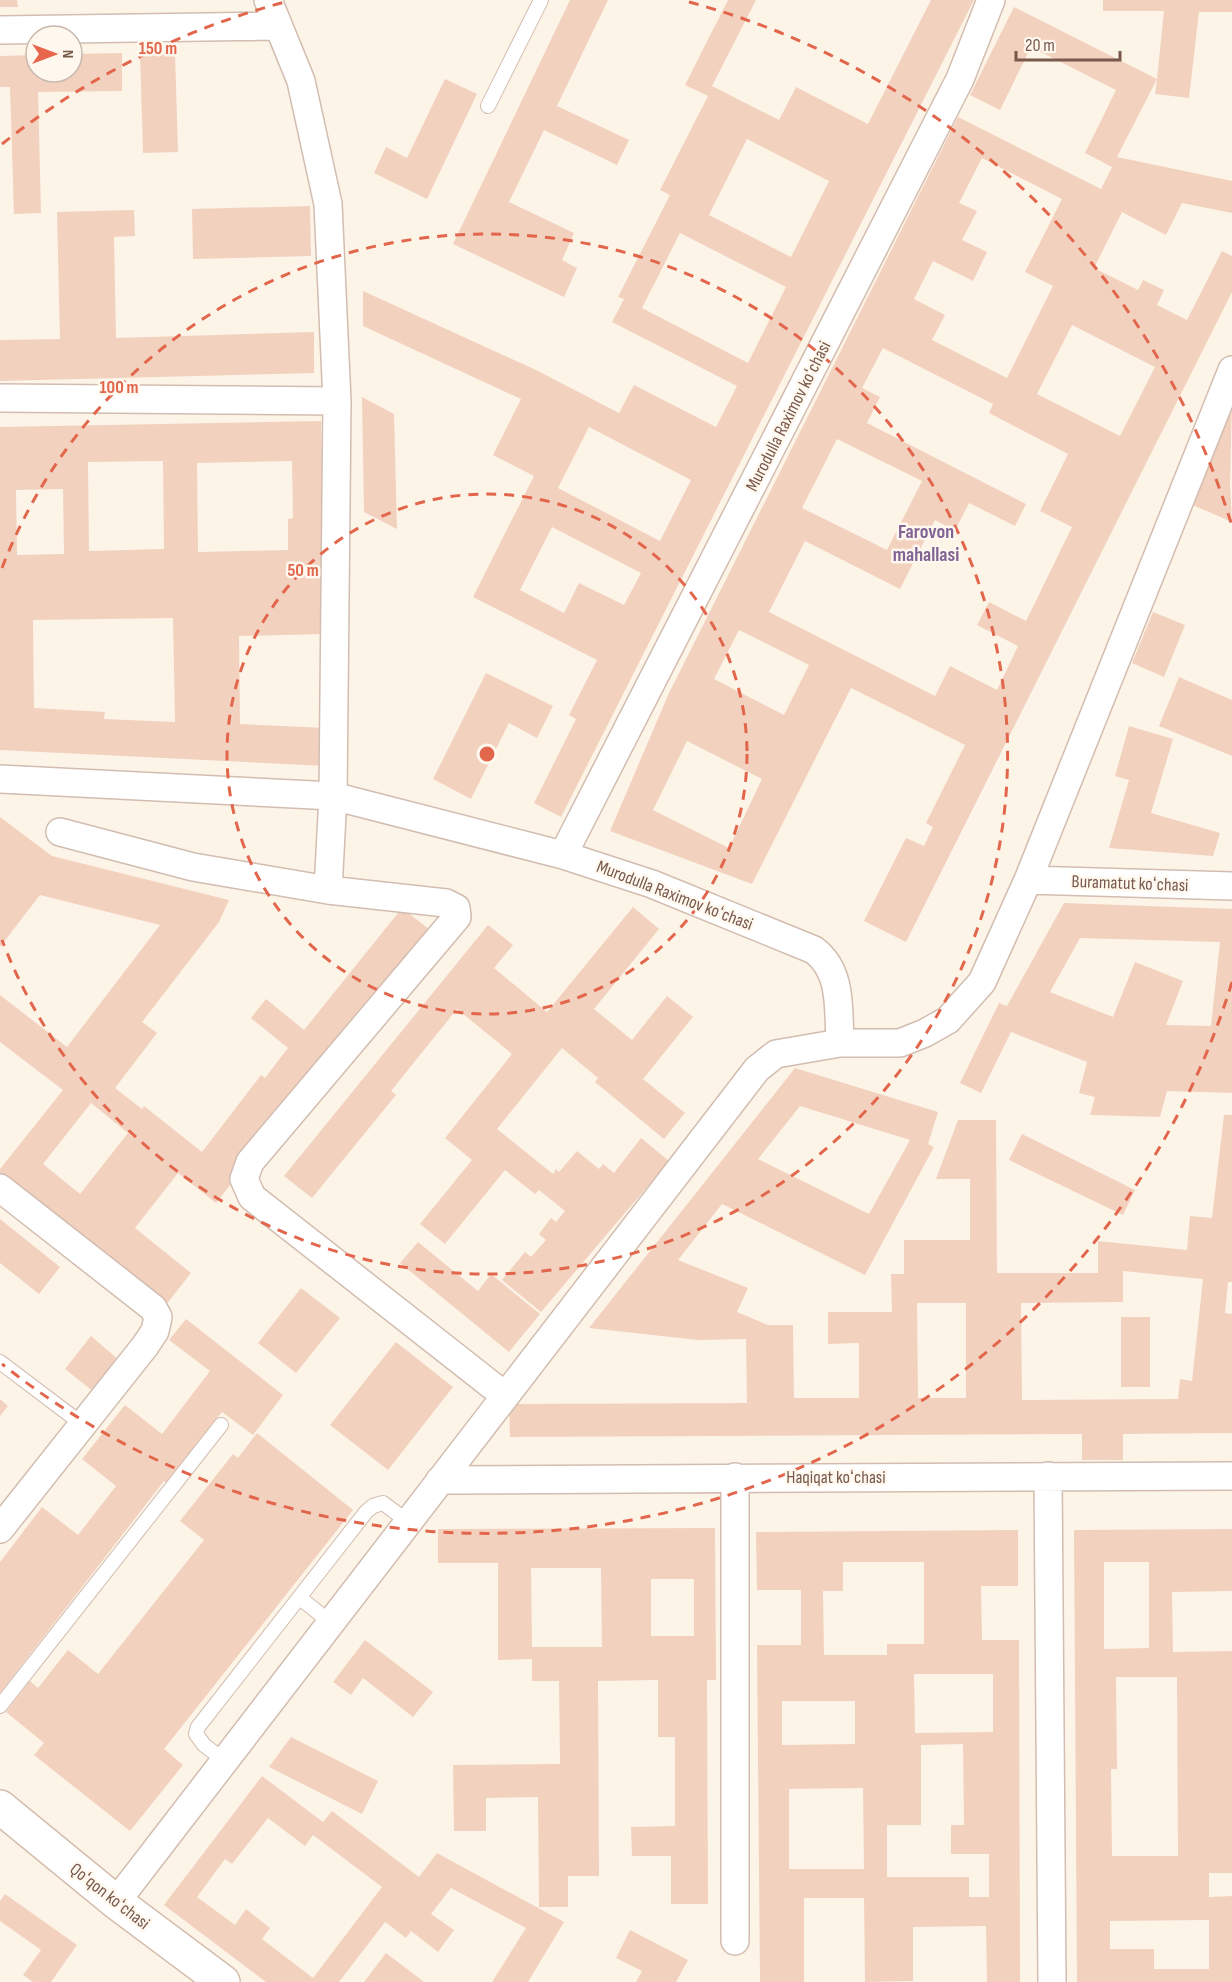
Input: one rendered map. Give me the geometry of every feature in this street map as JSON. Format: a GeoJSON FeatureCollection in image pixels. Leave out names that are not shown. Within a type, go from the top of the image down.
{"type":"FeatureCollection","features":[{"type":"Feature","properties":{"kind":"main road","name":"Qoʻqon koʻchasi"},"geometry":{"type":"LineString","coordinates":[[0,1807],[116,1902],[223,1982]]}},
{"type":"Feature","properties":{"kind":"street"},"geometry":{"type":"LineString","coordinates":[[268,0],[301,81],[328,204],[337,401],[333,796],[328,890]]}},
{"type":"Feature","properties":{"kind":"street","name":"Murodulla Raximov koʻchasi"},"geometry":{"type":"LineString","coordinates":[[840,1043],[835,979],[830,964],[814,950],[652,884],[563,855],[960,79],[992,0]]}},
{"type":"Feature","properties":{"kind":"street"},"geometry":{"type":"LineString","coordinates":[[0,30],[277,26]]}},
{"type":"Feature","properties":{"kind":"street"},"geometry":{"type":"LineString","coordinates":[[116,1902],[406,1521],[757,1069],[776,1054],[840,1043],[900,1043],[925,1034],[948,1020],[982,982],[1028,880],[1232,370]]}},
{"type":"Feature","properties":{"kind":"street"},"geometry":{"type":"LineString","coordinates":[[0,398],[337,401]]}},
{"type":"Feature","properties":{"kind":"street"},"geometry":{"type":"LineString","coordinates":[[0,779],[333,796],[563,855]]}},
{"type":"Feature","properties":{"kind":"street"},"geometry":{"type":"LineString","coordinates":[[60,832],[192,867],[328,890],[446,903],[456,908],[457,917],[250,1162],[244,1179],[252,1197],[504,1395]]}},
{"type":"Feature","properties":{"kind":"street","name":"Buramatut koʻchasi"},"geometry":{"type":"LineString","coordinates":[[1028,880],[1232,886]]}},
{"type":"Feature","properties":{"kind":"street"},"geometry":{"type":"LineString","coordinates":[[0,1188],[153,1308],[158,1317],[155,1331],[145,1346],[0,1529]]}},
{"type":"Feature","properties":{"kind":"street"},"geometry":{"type":"LineString","coordinates":[[1048,1476],[1052,1982]]}},
{"type":"Feature","properties":{"kind":"street","name":"Haqiqat koʻchasi"},"geometry":{"type":"LineString","coordinates":[[440,1480],[1232,1476]]}},
{"type":"Feature","properties":{"kind":"street"},"geometry":{"type":"LineString","coordinates":[[735,1477],[735,1941]]}},
{"type":"Feature","properties":{"kind":"lane"},"geometry":{"type":"LineString","coordinates":[[489,106],[541,0]]}},
{"type":"Feature","properties":{"kind":"lane"},"geometry":{"type":"LineString","coordinates":[[0,1362],[82,1424]]}},
{"type":"Feature","properties":{"kind":"lane"},"geometry":{"type":"LineString","coordinates":[[0,1706],[221,1425]]}},
{"type":"Feature","properties":{"kind":"lane"},"geometry":{"type":"LineString","coordinates":[[225,1761],[199,1739],[196,1734],[198,1727],[373,1506],[384,1503],[406,1521]]}},
{"type":"Feature","properties":{"kind":"lane"},"geometry":{"type":"LineString","coordinates":[[300,1598],[330,1622]]}},
{"type":"Feature","properties":{"kind":"building"},"geometry":{"type":"Polygon","coordinates":[[[0,0],[17,0],[18,7],[0,7],[0,0]]]}},
{"type":"Feature","properties":{"kind":"building"},"geometry":{"type":"Polygon","coordinates":[[[570,0],[608,0],[557,106],[629,140],[617,165],[544,130],[509,202],[574,233],[562,260],[577,268],[564,297],[453,244],[570,0]]]}},
{"type":"Feature","properties":{"kind":"building"},"geometry":{"type":"Polygon","coordinates":[[[728,0],[756,0],[712,86],[779,120],[796,87],[868,124],[931,0],[974,0],[561,817],[534,803],[576,719],[569,715],[597,660],[473,597],[534,476],[493,455],[521,399],[363,326],[363,291],[536,370],[619,413],[634,385],[716,427],[737,386],[612,322],[624,299],[618,297],[670,195],[660,190],[708,96],[685,85],[728,0]],[[747,139],[709,215],[791,257],[829,181],[747,139]],[[680,233],[642,308],[748,363],[786,287],[680,233]],[[589,427],[558,488],[660,541],[691,480],[589,427]],[[552,527],[520,590],[564,613],[579,583],[624,605],[641,573],[552,527]]]}},
{"type":"Feature","properties":{"kind":"building"},"geometry":{"type":"Polygon","coordinates":[[[1103,0],[1232,0],[1232,12],[1199,12],[1189,98],[1155,94],[1164,11],[1103,11],[1103,0]]]}},
{"type":"Feature","properties":{"kind":"building"},"geometry":{"type":"Polygon","coordinates":[[[1014,7],[1157,79],[1117,157],[1232,181],[1232,213],[1182,203],[1166,235],[1122,212],[1094,268],[1138,290],[1143,280],[1164,290],[1157,305],[1187,320],[1222,251],[1232,256],[1232,292],[906,942],[864,921],[906,838],[924,846],[933,827],[926,823],[965,745],[851,688],[752,884],[610,831],[669,693],[958,117],[1101,189],[1112,167],[1085,153],[1116,90],[1031,47],[1000,110],[970,95],[1014,7]],[[982,158],[959,203],[977,211],[962,240],[987,252],[973,281],[933,261],[914,299],[945,315],[932,340],[1007,378],[1053,286],[1025,272],[1062,199],[982,158]],[[1072,325],[1037,394],[1120,436],[1155,367],[1072,325]],[[883,348],[862,388],[880,397],[867,423],[1026,504],[1015,526],[969,503],[955,531],[935,520],[900,589],[805,541],[769,612],[935,696],[950,666],[997,690],[1018,646],[977,625],[989,602],[1026,621],[1072,527],[1040,511],[1068,454],[989,413],[993,404],[883,348]],[[837,439],[802,508],[887,550],[922,481],[837,439]],[[739,630],[714,679],[784,715],[809,665],[739,630]],[[687,741],[653,810],[729,848],[762,779],[687,741]]]}},
{"type":"Feature","properties":{"kind":"building"},"geometry":{"type":"Polygon","coordinates":[[[175,52],[178,152],[143,153],[140,53],[175,52]]]}},
{"type":"Feature","properties":{"kind":"building"},"geometry":{"type":"Polygon","coordinates":[[[122,53],[122,91],[38,92],[41,213],[14,214],[10,87],[0,87],[0,56],[24,55],[24,84],[84,84],[84,54],[122,53]]]}},
{"type":"Feature","properties":{"kind":"building"},"geometry":{"type":"Polygon","coordinates":[[[445,79],[477,94],[427,199],[374,173],[386,147],[407,158],[445,79]]]}},
{"type":"Feature","properties":{"kind":"building"},"geometry":{"type":"Polygon","coordinates":[[[310,206],[311,256],[193,259],[192,209],[310,206]]]}},
{"type":"Feature","properties":{"kind":"building"},"geometry":{"type":"Polygon","coordinates":[[[134,210],[135,236],[114,237],[116,338],[314,332],[314,373],[0,381],[0,340],[60,339],[57,212],[134,210]]]}},
{"type":"Feature","properties":{"kind":"building"},"geometry":{"type":"Polygon","coordinates":[[[362,397],[394,414],[397,529],[364,512],[362,397]]]}},
{"type":"Feature","properties":{"kind":"building"},"geometry":{"type":"Polygon","coordinates":[[[1232,397],[1230,485],[1232,522],[1188,503],[1232,397]]]}},
{"type":"Feature","properties":{"kind":"building"},"geometry":{"type":"Polygon","coordinates":[[[321,421],[325,634],[239,636],[240,724],[326,728],[327,766],[0,750],[0,427],[321,421]],[[163,461],[88,462],[89,551],[164,549],[163,461]],[[292,461],[197,463],[198,552],[288,550],[288,519],[293,518],[292,461]],[[63,489],[16,490],[17,555],[64,554],[63,489]],[[173,618],[33,620],[34,708],[105,712],[104,719],[175,722],[173,618]]]}},
{"type":"Feature","properties":{"kind":"building"},"geometry":{"type":"Polygon","coordinates":[[[1153,612],[1185,625],[1164,677],[1132,663],[1153,612]]]}},
{"type":"Feature","properties":{"kind":"building"},"geometry":{"type":"Polygon","coordinates":[[[486,673],[553,706],[537,738],[509,723],[471,799],[433,779],[486,673]]]}},
{"type":"Feature","properties":{"kind":"building"},"geometry":{"type":"Polygon","coordinates":[[[1179,677],[1232,700],[1232,756],[1159,726],[1179,677]]]}},
{"type":"Feature","properties":{"kind":"building"},"geometry":{"type":"Polygon","coordinates":[[[1129,726],[1173,739],[1151,813],[1220,833],[1213,856],[1109,848],[1129,780],[1115,776],[1129,726]]]}},
{"type":"Feature","properties":{"kind":"building"},"geometry":{"type":"Polygon","coordinates":[[[0,817],[52,856],[229,900],[219,922],[142,1022],[157,1033],[115,1088],[142,1109],[144,1106],[202,1152],[261,1075],[265,1078],[288,1048],[251,1018],[266,999],[304,1030],[402,908],[430,930],[216,1203],[178,1173],[135,1228],[191,1273],[165,1306],[0,1174],[0,1169],[63,1090],[0,1042],[0,995],[67,1047],[160,925],[40,895],[0,947],[0,817]],[[91,1103],[43,1164],[80,1194],[128,1133],[91,1103]]]}},
{"type":"Feature","properties":{"kind":"building"},"geometry":{"type":"Polygon","coordinates":[[[1064,903],[1232,909],[1232,1093],[1167,1091],[1160,1117],[1090,1115],[1095,1097],[1079,1093],[1087,1062],[1011,1032],[981,1093],[960,1083],[999,1003],[1007,1006],[1064,903]],[[1080,938],[1050,992],[1113,1017],[1135,962],[1183,981],[1166,1025],[1211,1026],[1220,942],[1080,938]]]}},
{"type":"Feature","properties":{"kind":"building"},"geometry":{"type":"Polygon","coordinates":[[[633,907],[659,929],[594,1009],[632,1040],[667,996],[693,1017],[643,1079],[685,1113],[664,1139],[595,1082],[598,1078],[562,1048],[497,1129],[553,1174],[556,1169],[559,1172],[577,1151],[599,1169],[603,1164],[614,1173],[641,1138],[669,1161],[541,1312],[502,1280],[525,1252],[531,1257],[546,1240],[539,1234],[551,1218],[556,1222],[565,1211],[539,1190],[535,1194],[505,1170],[445,1244],[420,1224],[472,1160],[445,1138],[512,1054],[457,1009],[391,1091],[396,1095],[312,1198],[284,1176],[488,925],[513,945],[494,968],[547,1012],[633,907]]]}},
{"type":"Feature","properties":{"kind":"building"},"geometry":{"type":"Polygon","coordinates":[[[795,1068],[938,1112],[928,1144],[934,1147],[865,1275],[722,1204],[678,1260],[748,1288],[737,1312],[768,1325],[793,1325],[794,1398],[859,1398],[859,1343],[828,1344],[828,1312],[892,1312],[891,1274],[904,1274],[904,1240],[970,1240],[970,1179],[936,1179],[958,1120],[996,1120],[997,1273],[1098,1273],[1098,1241],[1187,1250],[1190,1216],[1212,1218],[1224,1115],[1232,1115],[1232,1282],[1228,1282],[1225,1313],[1232,1314],[1232,1433],[1123,1434],[1123,1460],[1082,1460],[1082,1434],[510,1437],[509,1404],[747,1403],[746,1339],[698,1340],[589,1328],[795,1068]],[[800,1106],[758,1159],[869,1214],[910,1140],[800,1106]],[[1123,1271],[1123,1302],[1021,1303],[1022,1400],[1178,1399],[1180,1379],[1192,1381],[1203,1279],[1123,1271]],[[917,1303],[918,1398],[966,1398],[966,1303],[917,1303]]]}},
{"type":"Feature","properties":{"kind":"building"},"geometry":{"type":"Polygon","coordinates":[[[1022,1134],[1135,1190],[1123,1215],[1009,1160],[1022,1134]]]}},
{"type":"Feature","properties":{"kind":"building"},"geometry":{"type":"Polygon","coordinates":[[[0,1219],[60,1267],[39,1294],[0,1263],[0,1219]]]}},
{"type":"Feature","properties":{"kind":"building"},"geometry":{"type":"Polygon","coordinates":[[[418,1242],[478,1291],[491,1274],[540,1314],[509,1352],[400,1263],[418,1242]]]}},
{"type":"Feature","properties":{"kind":"building"},"geometry":{"type":"Polygon","coordinates":[[[301,1288],[340,1318],[296,1373],[258,1343],[301,1288]]]}},
{"type":"Feature","properties":{"kind":"building"},"geometry":{"type":"Polygon","coordinates":[[[1121,1317],[1150,1317],[1150,1387],[1121,1387],[1121,1317]]]}},
{"type":"Feature","properties":{"kind":"building"},"geometry":{"type":"Polygon","coordinates":[[[186,1319],[283,1395],[253,1435],[222,1412],[167,1483],[164,1481],[0,1693],[0,1562],[42,1507],[78,1535],[116,1486],[82,1459],[125,1405],[162,1434],[210,1371],[169,1340],[186,1319]]]}},
{"type":"Feature","properties":{"kind":"building"},"geometry":{"type":"Polygon","coordinates":[[[91,1336],[120,1361],[94,1392],[65,1369],[91,1336]]]}},
{"type":"Feature","properties":{"kind":"building"},"geometry":{"type":"Polygon","coordinates":[[[396,1342],[453,1387],[388,1470],[330,1425],[396,1342]]]}},
{"type":"Feature","properties":{"kind":"building"},"geometry":{"type":"Polygon","coordinates":[[[0,1399],[8,1406],[0,1416],[0,1399]]]}},
{"type":"Feature","properties":{"kind":"building"},"geometry":{"type":"Polygon","coordinates":[[[257,1433],[353,1510],[164,1749],[183,1765],[130,1831],[34,1755],[44,1743],[6,1712],[30,1681],[38,1688],[68,1650],[98,1674],[204,1540],[180,1521],[233,1454],[238,1458],[257,1433]]]}},
{"type":"Feature","properties":{"kind":"building"},"geometry":{"type":"Polygon","coordinates":[[[715,1528],[716,1680],[707,1680],[708,1904],[671,1904],[671,1856],[632,1856],[631,1827],[675,1826],[675,1737],[658,1737],[658,1680],[598,1681],[599,1876],[568,1876],[568,1907],[539,1907],[538,1797],[486,1798],[486,1831],[454,1831],[453,1765],[560,1764],[559,1681],[532,1681],[532,1659],[498,1660],[498,1563],[438,1563],[438,1529],[715,1528]],[[531,1568],[532,1647],[602,1647],[601,1568],[531,1568]],[[651,1579],[651,1636],[694,1636],[694,1579],[651,1579]]]}},
{"type":"Feature","properties":{"kind":"building"},"geometry":{"type":"Polygon","coordinates":[[[1232,1529],[1232,1591],[1172,1592],[1173,1652],[1232,1651],[1232,1873],[1209,1873],[1209,1897],[1232,1896],[1232,1982],[1077,1982],[1074,1530],[1232,1529]],[[1104,1562],[1104,1649],[1149,1648],[1149,1562],[1104,1562]],[[1116,1677],[1117,1769],[1111,1769],[1112,1856],[1178,1856],[1177,1677],[1116,1677]],[[1209,1920],[1110,1921],[1110,1949],[1154,1949],[1154,1969],[1209,1969],[1209,1920]]]}},
{"type":"Feature","properties":{"kind":"building"},"geometry":{"type":"Polygon","coordinates":[[[1018,1530],[1018,1586],[981,1586],[982,1640],[1019,1640],[1020,1982],[987,1982],[986,1926],[913,1927],[913,1981],[865,1982],[864,1898],[804,1898],[804,1982],[760,1982],[757,1645],[801,1645],[801,1590],[757,1590],[756,1532],[1018,1530]],[[843,1562],[843,1591],[823,1591],[824,1655],[887,1655],[887,1644],[924,1644],[924,1562],[843,1562]],[[914,1674],[915,1733],[993,1732],[993,1674],[914,1674]],[[782,1701],[782,1745],[855,1744],[855,1701],[782,1701]],[[963,1744],[921,1745],[921,1825],[887,1825],[887,1877],[969,1877],[969,1897],[989,1897],[989,1854],[951,1854],[951,1825],[964,1825],[963,1744]],[[863,1788],[789,1789],[789,1869],[864,1869],[863,1788]]]}},
{"type":"Feature","properties":{"kind":"building"},"geometry":{"type":"Polygon","coordinates":[[[365,1640],[433,1692],[413,1717],[363,1678],[351,1695],[333,1682],[365,1640]]]}},
{"type":"Feature","properties":{"kind":"building"},"geometry":{"type":"Polygon","coordinates":[[[291,1737],[378,1781],[362,1814],[269,1767],[291,1737]]]}},
{"type":"Feature","properties":{"kind":"building"},"geometry":{"type":"Polygon","coordinates":[[[262,1776],[323,1822],[332,1811],[419,1877],[437,1853],[564,1922],[528,1982],[492,1982],[526,1928],[451,1888],[431,1914],[454,1930],[438,1952],[411,1931],[406,1938],[385,1922],[339,1982],[266,1982],[164,1905],[262,1776]],[[268,1818],[232,1864],[225,1859],[197,1897],[235,1925],[246,1909],[270,1928],[262,1939],[313,1978],[382,1887],[313,1835],[305,1846],[268,1818]]]}},
{"type":"Feature","properties":{"kind":"building"},"geometry":{"type":"Polygon","coordinates":[[[5,1894],[77,1945],[51,1982],[33,1982],[23,1975],[41,1950],[0,1921],[0,1901],[5,1894]]]}},
{"type":"Feature","properties":{"kind":"building"},"geometry":{"type":"Polygon","coordinates":[[[630,1930],[688,1960],[676,1982],[636,1982],[642,1971],[616,1958],[630,1930]]]}},
{"type":"Feature","properties":{"kind":"building"},"geometry":{"type":"Polygon","coordinates":[[[386,1953],[411,1972],[424,1982],[364,1982],[386,1953]]]}},
{"type":"Feature","properties":{"kind":"district","name":"Farovon mahallasi"},"geometry":{"type":"Point","coordinates":[926,542]}}]}
